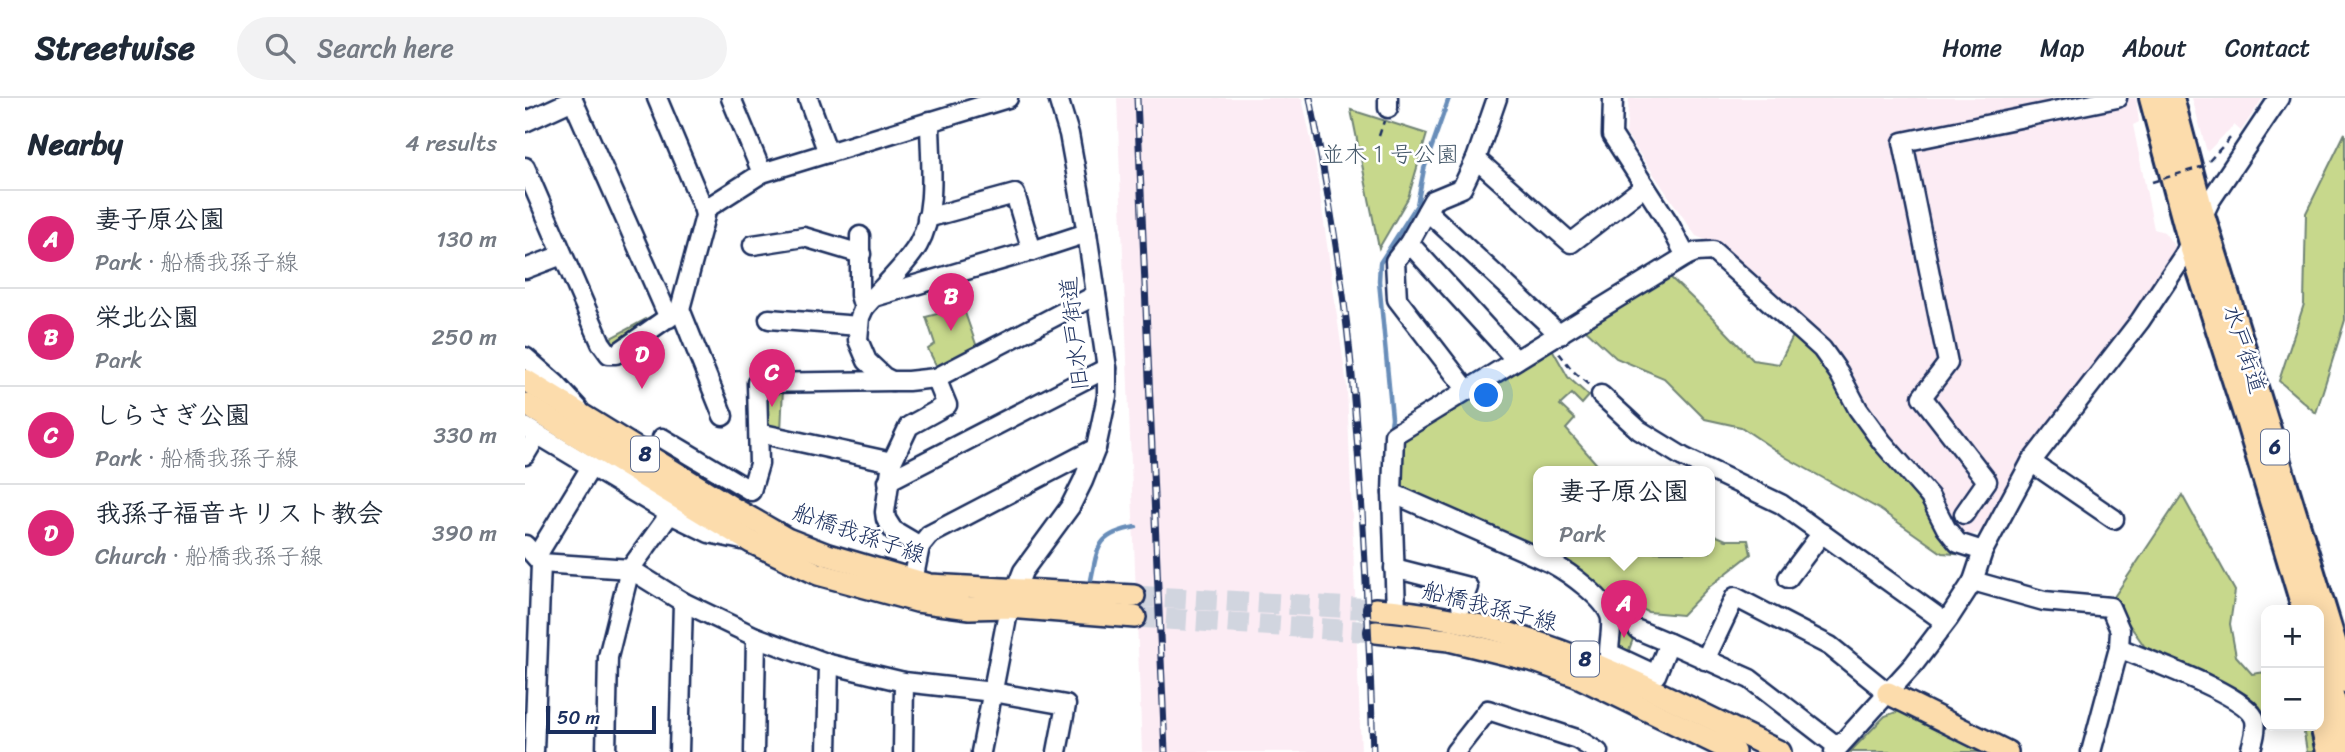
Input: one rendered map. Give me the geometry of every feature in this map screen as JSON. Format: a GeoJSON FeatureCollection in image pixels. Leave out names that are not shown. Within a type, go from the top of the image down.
{"type":"FeatureCollection","features":[{"type":"Feature","properties":{"kind":"highway","name":"水戸街道"},"geometry":{"type":"LineString","coordinates":[[2153,98],[2191,243],[2303,605]]}},
{"type":"Feature","properties":{"kind":"highway","name":"水戸街道"},"geometry":{"type":"LineString","coordinates":[[2171,98],[2202,215],[2332,650],[2345,680]]}},
{"type":"Feature","properties":{"kind":"highway"},"geometry":{"type":"LineString","coordinates":[[2247,417],[2257,494],[2290,605]]}},
{"type":"Feature","properties":{"kind":"highway","name":"水戸街道"},"geometry":{"type":"LineString","coordinates":[[2332,650],[2345,742]]}},
{"type":"Feature","properties":{"kind":"highway"},"geometry":{"type":"LineString","coordinates":[[2324,730],[2329,752]]}},
{"type":"Feature","properties":{"kind":"main road","name":"船橋我孫子線"},"geometry":{"type":"LineString","coordinates":[[527,382],[731,508],[787,539],[837,559],[913,581],[985,589],[1012,598],[1135,607]]}},
{"type":"Feature","properties":{"kind":"main road","name":"船橋我孫子線"},"geometry":{"type":"LineString","coordinates":[[525,404],[751,542],[818,574],[917,601],[971,608],[1012,598]]}},
{"type":"Feature","properties":{"kind":"main road","name":"船橋我孫子線"},"geometry":{"type":"LineString","coordinates":[[1386,610],[1456,620],[1541,642],[1653,682],[1780,752]]}},
{"type":"Feature","properties":{"kind":"main road","name":"船橋我孫子線"},"geometry":{"type":"LineString","coordinates":[[1376,632],[1450,640],[1535,661],[1577,676],[1734,752]]}},
{"type":"Feature","properties":{"kind":"main road"},"geometry":{"type":"LineString","coordinates":[[1888,693],[2007,752]]}},
{"type":"Feature","properties":{"kind":"street"},"geometry":{"type":"LineString","coordinates":[[525,167],[601,343],[609,354],[622,351],[674,314],[705,216],[657,98]]}},
{"type":"Feature","properties":{"kind":"street"},"geometry":{"type":"LineString","coordinates":[[731,98],[762,173]]}},
{"type":"Feature","properties":{"kind":"street"},"geometry":{"type":"LineString","coordinates":[[808,98],[828,153]]}},
{"type":"Feature","properties":{"kind":"street"},"geometry":{"type":"LineString","coordinates":[[704,210],[762,173],[930,121],[977,103],[1008,98]]}},
{"type":"Feature","properties":{"kind":"street","name":"旧水戸街道"},"geometry":{"type":"LineString","coordinates":[[981,752],[1012,598],[1023,571],[1070,507],[1097,448],[1107,396],[1107,368],[1087,233],[1069,134],[1058,98]]}},
{"type":"Feature","properties":{"kind":"street"},"geometry":{"type":"LineString","coordinates":[[1467,390],[1397,299],[1395,261],[1409,243],[1433,200],[1462,188],[1476,159],[1497,98]]}},
{"type":"Feature","properties":{"kind":"street"},"geometry":{"type":"LineString","coordinates":[[1613,98],[1612,135],[1686,256]]}},
{"type":"Feature","properties":{"kind":"street"},"geometry":{"type":"LineString","coordinates":[[1965,514],[1987,481],[1922,397],[1948,363],[1903,142],[2032,107],[2117,98]]}},
{"type":"Feature","properties":{"kind":"street"},"geometry":{"type":"LineString","coordinates":[[1638,630],[1750,680],[1836,750],[1915,664],[1945,622],[1973,580],[1983,551],[2031,462],[2140,321],[2191,243],[2202,215],[2279,98]]}},
{"type":"Feature","properties":{"kind":"street"},"geometry":{"type":"LineString","coordinates":[[525,122],[573,99],[723,416]]}},
{"type":"Feature","properties":{"kind":"street"},"geometry":{"type":"LineString","coordinates":[[892,381],[867,361],[858,340],[860,317],[917,246],[927,218],[930,195],[930,121]]}},
{"type":"Feature","properties":{"kind":"street"},"geometry":{"type":"LineString","coordinates":[[1476,159],[1571,243],[1645,186]]}},
{"type":"Feature","properties":{"kind":"street"},"geometry":{"type":"LineString","coordinates":[[927,218],[1016,194],[1032,251]]}},
{"type":"Feature","properties":{"kind":"street"},"geometry":{"type":"LineString","coordinates":[[1427,211],[1555,338]]}},
{"type":"Feature","properties":{"kind":"street"},"geometry":{"type":"LineString","coordinates":[[869,303],[1087,233]]}},
{"type":"Feature","properties":{"kind":"street"},"geometry":{"type":"LineString","coordinates":[[753,245],[804,237],[861,245],[860,295],[869,303]]}},
{"type":"Feature","properties":{"kind":"street"},"geometry":{"type":"LineString","coordinates":[[1409,243],[1516,360]]}},
{"type":"Feature","properties":{"kind":"street"},"geometry":{"type":"LineString","coordinates":[[1386,610],[1394,568],[1394,435],[1696,252],[1713,251],[1822,349],[1839,373],[1858,409],[1882,442],[1930,497],[1958,543],[1983,551]]}},
{"type":"Feature","properties":{"kind":"street"},"geometry":{"type":"LineString","coordinates":[[525,269],[562,254]]}},
{"type":"Feature","properties":{"kind":"street"},"geometry":{"type":"LineString","coordinates":[[661,438],[751,491],[759,464],[757,383],[936,378],[1096,295]]}},
{"type":"Feature","properties":{"kind":"street"},"geometry":{"type":"LineString","coordinates":[[769,319],[859,326]]}},
{"type":"Feature","properties":{"kind":"street"},"geometry":{"type":"LineString","coordinates":[[525,358],[556,384],[588,418]]}},
{"type":"Feature","properties":{"kind":"street"},"geometry":{"type":"LineString","coordinates":[[888,481],[1107,368]]}},
{"type":"Feature","properties":{"kind":"street"},"geometry":{"type":"LineString","coordinates":[[920,546],[893,530],[885,512],[892,462],[909,426],[947,405],[936,378]]}},
{"type":"Feature","properties":{"kind":"street"},"geometry":{"type":"LineString","coordinates":[[1601,396],[1639,430],[1702,466]]}},
{"type":"Feature","properties":{"kind":"street"},"geometry":{"type":"LineString","coordinates":[[525,455],[531,431],[670,514],[709,533],[751,542]]}},
{"type":"Feature","properties":{"kind":"street"},"geometry":{"type":"LineString","coordinates":[[759,433],[892,462]]}},
{"type":"Feature","properties":{"kind":"street"},"geometry":{"type":"LineString","coordinates":[[913,581],[920,546],[929,535],[1097,448]]}},
{"type":"Feature","properties":{"kind":"street"},"geometry":{"type":"LineString","coordinates":[[2031,462],[2114,519]]}},
{"type":"Feature","properties":{"kind":"street"},"geometry":{"type":"LineString","coordinates":[[534,752],[530,726],[534,555],[591,467]]}},
{"type":"Feature","properties":{"kind":"street"},"geometry":{"type":"LineString","coordinates":[[1715,472],[1781,504],[1945,622]]}},
{"type":"Feature","properties":{"kind":"street"},"geometry":{"type":"LineString","coordinates":[[1392,493],[1533,555]]}},
{"type":"Feature","properties":{"kind":"street"},"geometry":{"type":"LineString","coordinates":[[606,752],[608,657],[630,569],[670,514]]}},
{"type":"Feature","properties":{"kind":"street"},"geometry":{"type":"LineString","coordinates":[[1788,578],[1822,533]]}},
{"type":"Feature","properties":{"kind":"street"},"geometry":{"type":"LineString","coordinates":[[534,555],[630,569],[684,602],[757,637],[829,664],[904,682],[993,692],[1066,705],[1057,752]]}},
{"type":"Feature","properties":{"kind":"street"},"geometry":{"type":"LineString","coordinates":[[1537,557],[1572,575],[1595,595],[1611,617],[1609,653],[1653,682],[1669,643]]}},
{"type":"Feature","properties":{"kind":"street"},"geometry":{"type":"LineString","coordinates":[[1394,568],[1468,587],[1461,606]]}},
{"type":"Feature","properties":{"kind":"street"},"geometry":{"type":"LineString","coordinates":[[1973,580],[2043,601],[2110,607],[2120,630],[2119,648],[2091,752]]}},
{"type":"Feature","properties":{"kind":"street"},"geometry":{"type":"LineString","coordinates":[[1705,660],[1734,597],[1830,646],[1888,693]]}},
{"type":"Feature","properties":{"kind":"street"},"geometry":{"type":"LineString","coordinates":[[678,752],[684,602]]}},
{"type":"Feature","properties":{"kind":"street"},"geometry":{"type":"LineString","coordinates":[[754,752],[757,637]]}},
{"type":"Feature","properties":{"kind":"street"},"geometry":{"type":"LineString","coordinates":[[2119,648],[2226,693],[2245,706],[2255,719],[2255,737],[2250,752]]}},
{"type":"Feature","properties":{"kind":"street"},"geometry":{"type":"LineString","coordinates":[[827,752],[829,664]]}},
{"type":"Feature","properties":{"kind":"street"},"geometry":{"type":"LineString","coordinates":[[903,752],[904,682]]}},
{"type":"Feature","properties":{"kind":"street"},"geometry":{"type":"LineString","coordinates":[[1455,752],[1488,710],[1577,739],[1598,752]]}},
{"type":"Feature","properties":{"kind":"path"},"geometry":{"type":"LineString","coordinates":[[2152,182],[2204,166],[2235,133]]}},
{"type":"Feature","properties":{"kind":"path"},"geometry":{"type":"LineString","coordinates":[[1555,338],[1573,371],[1601,396]]}},
{"type":"Feature","properties":{"kind":"shaded area"},"geometry":{"type":"Polygon","coordinates":[[[1117,98],[1302,98],[1315,159],[1347,387],[1361,752],[1142,752],[1117,98]]]}},
{"type":"Feature","properties":{"kind":"shaded area"},"geometry":{"type":"Polygon","coordinates":[[[1629,98],[2136,98],[2139,122],[2133,125],[2154,229],[2164,232],[2176,248],[2134,323],[1989,530],[1965,537],[1948,519],[1937,496],[1868,410],[1833,348],[1715,244],[1696,236],[1626,134],[1629,98]]]}},
{"type":"Feature","properties":{"kind":"shaded area"},"geometry":{"type":"Polygon","coordinates":[[[2192,98],[2263,98],[2241,131],[2234,125],[2207,152],[2192,98]]]}},
{"type":"Feature","properties":{"kind":"green space","name":"並木１号公園"},"geometry":{"type":"Polygon","coordinates":[[[1351,110],[1427,134],[1408,198],[1379,248],[1351,110]]]}},
{"type":"Feature","properties":{"kind":"green space"},"geometry":{"type":"Polygon","coordinates":[[[2345,133],[2345,320],[2316,413],[2279,381],[2304,304],[2306,213],[2345,133]]]}},
{"type":"Feature","properties":{"kind":"green space"},"geometry":{"type":"Polygon","coordinates":[[[1669,276],[1753,360],[1779,364],[1793,336],[1818,356],[1839,386],[1860,428],[1910,487],[1956,554],[1942,553],[1879,509],[1787,458],[1741,427],[1705,419],[1664,378],[1616,358],[1585,329],[1669,276]]]}},
{"type":"Feature","properties":{"kind":"green space"},"geometry":{"type":"Polygon","coordinates":[[[963,307],[978,350],[939,371],[928,349],[935,344],[926,317],[963,307]]]}},
{"type":"Feature","properties":{"kind":"green space"},"geometry":{"type":"Polygon","coordinates":[[[659,312],[658,318],[617,346],[611,345],[607,340],[659,312]]]}},
{"type":"Feature","properties":{"kind":"green space"},"geometry":{"type":"Polygon","coordinates":[[[1551,347],[1568,377],[1589,396],[1582,404],[1572,394],[1560,405],[1575,419],[1566,429],[1598,466],[1533,466],[1533,550],[1398,491],[1402,436],[1551,347]]]}},
{"type":"Feature","properties":{"kind":"green space"},"geometry":{"type":"Polygon","coordinates":[[[783,387],[781,432],[764,423],[762,392],[783,387]]]}},
{"type":"Feature","properties":{"kind":"green space"},"geometry":{"type":"Polygon","coordinates":[[[2182,495],[2235,591],[2230,624],[2236,656],[2252,674],[2261,673],[2261,721],[2255,705],[2145,647],[2112,600],[2182,495]]]}},
{"type":"Feature","properties":{"kind":"green space"},"geometry":{"type":"Polygon","coordinates":[[[1715,535],[1726,540],[1748,540],[1751,554],[1709,587],[1682,615],[1648,612],[1618,597],[1608,606],[1546,557],[1715,557],[1715,535]]]}},
{"type":"Feature","properties":{"kind":"green space"},"geometry":{"type":"Polygon","coordinates":[[[1615,616],[1638,625],[1626,658],[1614,652],[1615,616]]]}},
{"type":"Feature","properties":{"kind":"green space"},"geometry":{"type":"Polygon","coordinates":[[[1899,711],[1985,752],[1850,752],[1885,716],[1899,711]]]}},
{"type":"Feature","properties":{"kind":"green space"},"geometry":{"type":"Polygon","coordinates":[[[2304,731],[2312,731],[2317,752],[2307,752],[2304,731]]]}},
{"type":"Feature","properties":{"kind":"waterway"},"geometry":{"type":"LineString","coordinates":[[1390,432],[1392,418],[1379,281],[1380,263],[1417,205],[1424,169],[1449,98]]}},
{"type":"Feature","properties":{"kind":"waterway"},"geometry":{"type":"LineString","coordinates":[[1091,580],[1102,543],[1114,533],[1136,527]]}},
{"type":"Feature","properties":{"kind":"tunnel"},"geometry":{"type":"LineString","coordinates":[[1134,596],[1375,609]]}},
{"type":"Feature","properties":{"kind":"tunnel"},"geometry":{"type":"LineString","coordinates":[[1135,617],[1376,632]]}},
{"type":"Feature","properties":{"kind":"railway"},"geometry":{"type":"LineString","coordinates":[[1137,98],[1165,752]]}},
{"type":"Feature","properties":{"kind":"railway"},"geometry":{"type":"LineString","coordinates":[[1310,98],[1335,237],[1352,376],[1365,564],[1373,752]]}},
{"type":"Feature","properties":{"kind":"place","name":"栄北公園"},"geometry":{"type":"Point","coordinates":[951,331]}},
{"type":"Feature","properties":{"kind":"place","name":"我孫子福音キリスト教会"},"geometry":{"type":"Point","coordinates":[642,389]}},
{"type":"Feature","properties":{"kind":"place","name":"しらさぎ公園"},"geometry":{"type":"Point","coordinates":[772,407]}},
{"type":"Feature","properties":{"kind":"place","name":"妻子原公園"},"geometry":{"type":"Point","coordinates":[1624,638]}}]}
